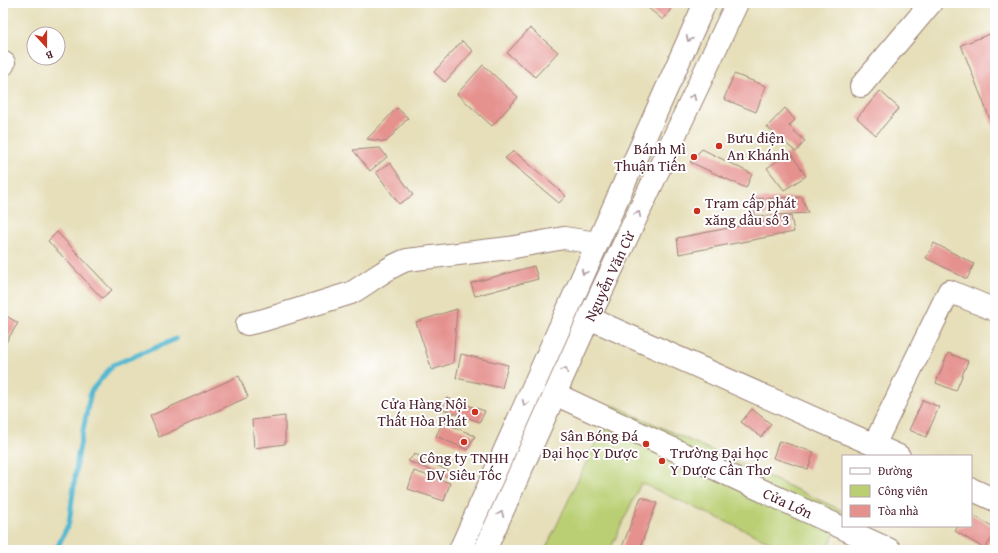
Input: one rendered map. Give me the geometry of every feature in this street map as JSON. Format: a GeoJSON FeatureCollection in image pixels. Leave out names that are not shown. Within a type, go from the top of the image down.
{"type":"FeatureCollection","features":[{"type":"Feature","properties":{"kind":"main road","name":"Nguyễn Văn Cừ"},"geometry":{"type":"LineString","coordinates":[[460,550],[705,3]]}},
{"type":"Feature","properties":{"kind":"main road","name":"Nguyễn Văn Cừ"},"geometry":{"type":"LineString","coordinates":[[485,550],[589,318],[737,3]]}},
{"type":"Feature","properties":{"kind":"main road"},"geometry":{"type":"LineString","coordinates":[[860,86],[931,3]]}},
{"type":"Feature","properties":{"kind":"main road"},"geometry":{"type":"LineString","coordinates":[[247,324],[351,293],[363,287],[398,263],[407,260],[509,248],[564,238],[597,243]]}},
{"type":"Feature","properties":{"kind":"main road"},"geometry":{"type":"LineString","coordinates":[[874,445],[949,291],[995,310]]}},
{"type":"Feature","properties":{"kind":"main road"},"geometry":{"type":"LineString","coordinates":[[589,318],[897,455]]}},
{"type":"Feature","properties":{"kind":"main road","name":"Cửa Lớn"},"geometry":{"type":"LineString","coordinates":[[555,394],[890,550]]}},
{"type":"Feature","properties":{"kind":"main road"},"geometry":{"type":"LineString","coordinates":[[972,489],[995,500]]}},
{"type":"Feature","properties":{"kind":"green space","name":"Sân Bóng Đá Đại học Y Dược"},"geometry":{"type":"Polygon","coordinates":[[[613,405],[842,511],[842,517],[827,550],[788,550],[641,483],[610,550],[545,550],[613,405]]]}},
{"type":"Feature","properties":{"kind":"building"},"geometry":{"type":"Polygon","coordinates":[[[642,3],[675,3],[663,20],[642,3]]]}},
{"type":"Feature","properties":{"kind":"building"},"geometry":{"type":"Polygon","coordinates":[[[530,28],[558,52],[535,77],[507,53],[530,28]]]}},
{"type":"Feature","properties":{"kind":"building"},"geometry":{"type":"Polygon","coordinates":[[[995,32],[995,132],[961,45],[995,32]]]}},
{"type":"Feature","properties":{"kind":"building"},"geometry":{"type":"Polygon","coordinates":[[[462,41],[473,51],[445,82],[434,72],[462,41]]]}},
{"type":"Feature","properties":{"kind":"building"},"geometry":{"type":"Polygon","coordinates":[[[483,65],[518,97],[492,126],[457,94],[483,65]]]}},
{"type":"Feature","properties":{"kind":"building"},"geometry":{"type":"Polygon","coordinates":[[[734,74],[766,86],[756,112],[724,99],[734,74]]]}},
{"type":"Feature","properties":{"kind":"building"},"geometry":{"type":"Polygon","coordinates":[[[880,91],[899,108],[876,135],[857,118],[880,91]]]}},
{"type":"Feature","properties":{"kind":"building"},"geometry":{"type":"Polygon","coordinates":[[[397,108],[408,118],[386,142],[367,139],[397,108]]]}},
{"type":"Feature","properties":{"kind":"building"},"geometry":{"type":"Polygon","coordinates":[[[785,108],[795,120],[789,126],[805,141],[796,152],[767,127],[785,108]]]}},
{"type":"Feature","properties":{"kind":"building"},"geometry":{"type":"Polygon","coordinates":[[[380,148],[387,157],[370,171],[353,150],[380,148]]]}},
{"type":"Feature","properties":{"kind":"building"},"geometry":{"type":"Polygon","coordinates":[[[702,149],[752,174],[746,188],[690,162],[702,149]]]}},
{"type":"Feature","properties":{"kind":"building"},"geometry":{"type":"Polygon","coordinates":[[[514,151],[566,196],[559,203],[505,158],[514,151]]]}},
{"type":"Feature","properties":{"kind":"building"},"geometry":{"type":"Polygon","coordinates":[[[790,152],[806,176],[784,190],[767,168],[790,152]]]}},
{"type":"Feature","properties":{"kind":"building"},"geometry":{"type":"Polygon","coordinates":[[[390,163],[413,195],[399,204],[376,172],[390,163]]]}},
{"type":"Feature","properties":{"kind":"building"},"geometry":{"type":"Polygon","coordinates":[[[802,197],[808,213],[755,216],[754,199],[802,197]]]}},
{"type":"Feature","properties":{"kind":"building"},"geometry":{"type":"Polygon","coordinates":[[[791,216],[794,232],[679,254],[677,238],[791,216]]]}},
{"type":"Feature","properties":{"kind":"building"},"geometry":{"type":"Polygon","coordinates":[[[57,232],[112,290],[102,298],[48,241],[57,232]]]}},
{"type":"Feature","properties":{"kind":"building"},"geometry":{"type":"Polygon","coordinates":[[[934,243],[974,264],[967,279],[926,258],[934,243]]]}},
{"type":"Feature","properties":{"kind":"building"},"geometry":{"type":"Polygon","coordinates":[[[534,266],[538,279],[475,296],[471,283],[534,266]]]}},
{"type":"Feature","properties":{"kind":"building"},"geometry":{"type":"Polygon","coordinates":[[[457,309],[453,363],[432,370],[416,322],[457,309]]]}},
{"type":"Feature","properties":{"kind":"building"},"geometry":{"type":"Polygon","coordinates":[[[3,314],[18,323],[3,347],[3,314]]]}},
{"type":"Feature","properties":{"kind":"building"},"geometry":{"type":"Polygon","coordinates":[[[948,353],[968,361],[956,391],[936,383],[948,353]]]}},
{"type":"Feature","properties":{"kind":"building"},"geometry":{"type":"Polygon","coordinates":[[[461,354],[508,365],[502,388],[456,378],[461,354]]]}},
{"type":"Feature","properties":{"kind":"building"},"geometry":{"type":"Polygon","coordinates":[[[239,376],[248,397],[159,437],[150,416],[239,376]]]}},
{"type":"Feature","properties":{"kind":"building"},"geometry":{"type":"Polygon","coordinates":[[[446,398],[485,411],[480,422],[442,409],[446,398]]]}},
{"type":"Feature","properties":{"kind":"building"},"geometry":{"type":"Polygon","coordinates":[[[923,400],[939,407],[926,437],[909,430],[923,400]]]}},
{"type":"Feature","properties":{"kind":"building"},"geometry":{"type":"Polygon","coordinates":[[[752,409],[771,424],[761,437],[741,422],[752,409]]]}},
{"type":"Feature","properties":{"kind":"building"},"geometry":{"type":"Polygon","coordinates":[[[285,416],[285,444],[254,448],[252,420],[285,416]]]}},
{"type":"Feature","properties":{"kind":"building"},"geometry":{"type":"Polygon","coordinates":[[[443,422],[475,436],[468,450],[436,436],[443,422]]]}},
{"type":"Feature","properties":{"kind":"building"},"geometry":{"type":"Polygon","coordinates":[[[779,441],[814,452],[808,469],[773,458],[779,441]]]}},
{"type":"Feature","properties":{"kind":"building"},"geometry":{"type":"Polygon","coordinates":[[[415,454],[454,474],[447,477],[408,461],[415,454]]]}},
{"type":"Feature","properties":{"kind":"building"},"geometry":{"type":"Polygon","coordinates":[[[414,471],[450,483],[444,501],[408,489],[414,471]]]}},
{"type":"Feature","properties":{"kind":"building"},"geometry":{"type":"Polygon","coordinates":[[[641,497],[657,503],[639,550],[621,550],[641,497]]]}},
{"type":"Feature","properties":{"kind":"building"},"geometry":{"type":"Polygon","coordinates":[[[972,515],[995,528],[995,533],[985,549],[955,531],[957,527],[972,527],[972,515]]]}},
{"type":"Feature","properties":{"kind":"waterway"},"geometry":{"type":"LineString","coordinates":[[56,550],[69,523],[78,455],[91,391],[113,365],[176,339]]}},
{"type":"Feature","properties":{"kind":"place","name":"Bưu điện An Khánh"},"geometry":{"type":"Point","coordinates":[719,146]}},
{"type":"Feature","properties":{"kind":"place","name":"Bánh Mì Thuận Tiến"},"geometry":{"type":"Point","coordinates":[694,157]}},
{"type":"Feature","properties":{"kind":"place","name":"Trạm cấp phát xăng dầu số 3"},"geometry":{"type":"Point","coordinates":[697,211]}},
{"type":"Feature","properties":{"kind":"place","name":"Cửa Hàng Nội Thất Hòa Phát"},"geometry":{"type":"Point","coordinates":[475,412]}},
{"type":"Feature","properties":{"kind":"place","name":"Công ty TNHH DV Siêu Tốc"},"geometry":{"type":"Point","coordinates":[464,442]}},
{"type":"Feature","properties":{"kind":"place","name":"Sân Bóng Đá Đại học Y Dược"},"geometry":{"type":"Point","coordinates":[646,444]}},
{"type":"Feature","properties":{"kind":"place","name":"Trường Đại học Y Dược Cần Thơ"},"geometry":{"type":"Point","coordinates":[662,461]}}]}
